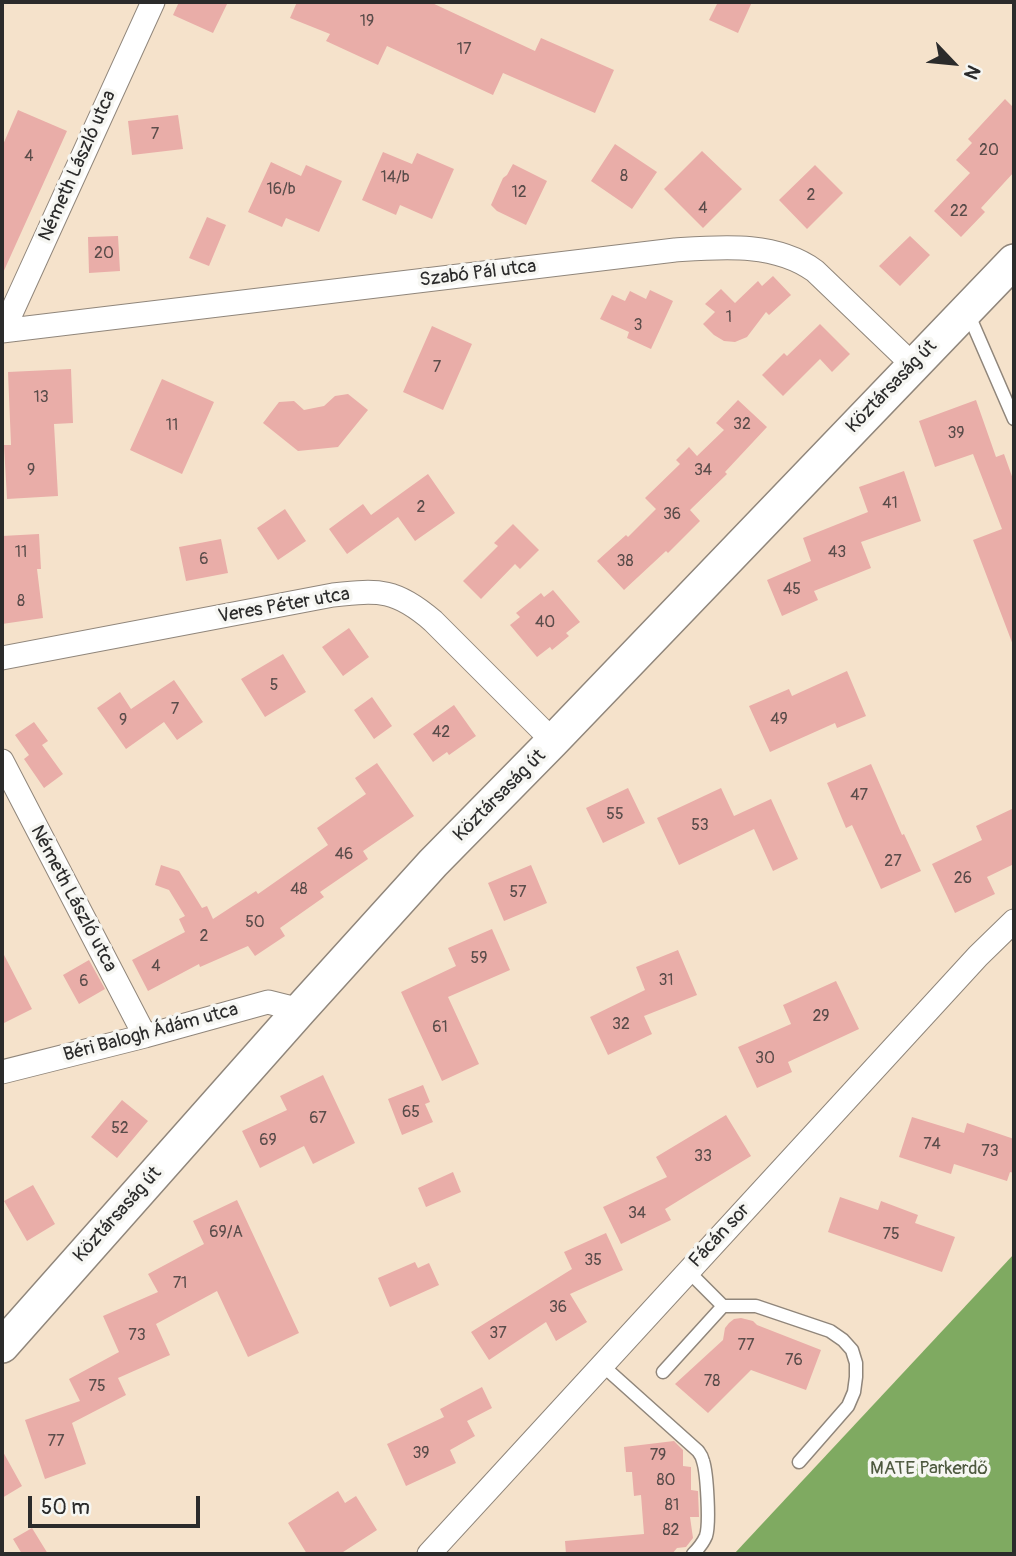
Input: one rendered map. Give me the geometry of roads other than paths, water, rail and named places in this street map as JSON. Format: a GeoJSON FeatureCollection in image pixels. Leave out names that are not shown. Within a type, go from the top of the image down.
{"type":"FeatureCollection","features":[{"type":"Feature","properties":{"kind":"main road","name":"Köztársaság út"},"geometry":{"type":"LineString","coordinates":[[2,1346],[433,863],[1014,261]]}},
{"type":"Feature","properties":{"kind":"street","name":"Németh László utca"},"geometry":{"type":"LineString","coordinates":[[2,331],[153,2]]}},
{"type":"Feature","properties":{"kind":"street","name":"Szabó Pál utca"},"geometry":{"type":"LineString","coordinates":[[2,331],[661,252],[722,247],[788,256],[805,264],[816,271],[913,365]]}},
{"type":"Feature","properties":{"kind":"street","name":"Veres Péter utca"},"geometry":{"type":"LineString","coordinates":[[2,658],[333,595],[385,593],[409,602],[433,621],[553,741]]}},
{"type":"Feature","properties":{"kind":"street","name":"Németh László utca"},"geometry":{"type":"LineString","coordinates":[[2,761],[145,1036]]}},
{"type":"Feature","properties":{"kind":"street","name":"Fácán sor"},"geometry":{"type":"LineString","coordinates":[[436,1552],[688,1271],[978,956],[1014,921]]}},
{"type":"Feature","properties":{"kind":"street","name":"Béri Balogh Ádám utca"},"geometry":{"type":"LineString","coordinates":[[2,1072],[268,1002],[300,1010]]}},
{"type":"Feature","properties":{"kind":"lane"},"geometry":{"type":"LineString","coordinates":[[966,310],[1014,419]]}},
{"type":"Feature","properties":{"kind":"lane"},"geometry":{"type":"LineString","coordinates":[[688,1271],[723,1306],[756,1306],[830,1331],[852,1350],[856,1377],[848,1406],[799,1462]]}},
{"type":"Feature","properties":{"kind":"lane"},"geometry":{"type":"LineString","coordinates":[[663,1372],[723,1306]]}},
{"type":"Feature","properties":{"kind":"lane"},"geometry":{"type":"LineString","coordinates":[[602,1365],[703,1458],[708,1524],[706,1536],[692,1554]]}},
{"type":"Feature","properties":{"kind":"park label","name":"MATE Parkerdő"},"geometry":{"type":"Point","coordinates":[929,1469]}}]}
